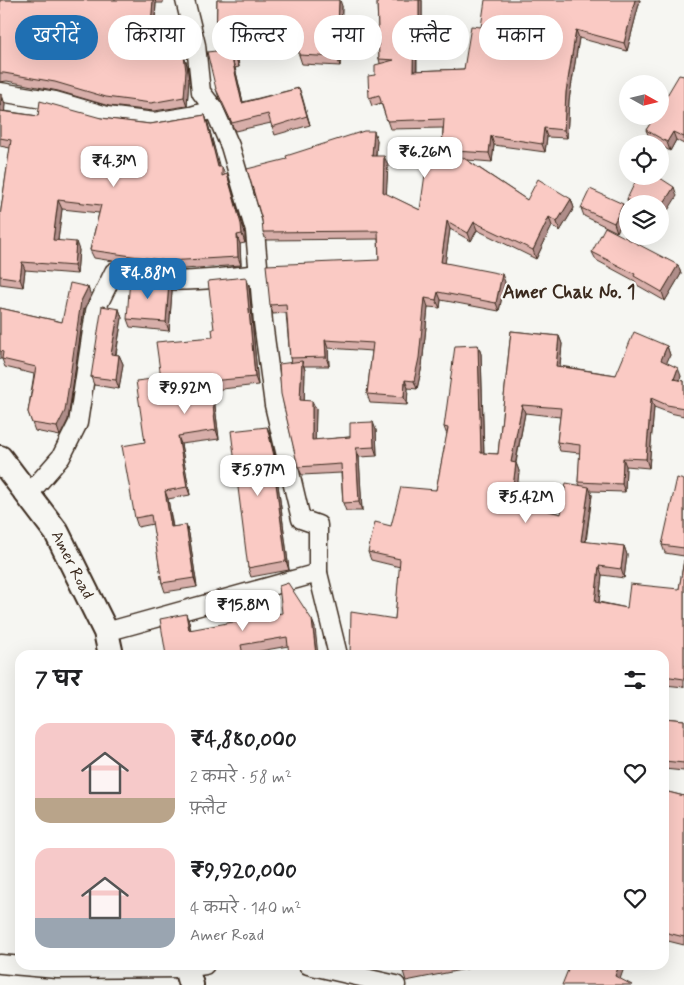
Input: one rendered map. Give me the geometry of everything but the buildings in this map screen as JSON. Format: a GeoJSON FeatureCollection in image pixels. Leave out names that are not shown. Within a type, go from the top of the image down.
{"type":"FeatureCollection","features":[{"type":"Feature","properties":{"kind":"main road","name":"Amer Road"},"geometry":{"type":"LineString","coordinates":[[0,458],[58,533],[106,632],[110,650]]}},
{"type":"Feature","properties":{"kind":"street"},"geometry":{"type":"LineString","coordinates":[[185,0],[196,45],[201,92],[214,109],[230,146],[255,231],[274,405],[301,519],[318,525],[318,573],[337,650]]}},
{"type":"Feature","properties":{"kind":"street"},"geometry":{"type":"LineString","coordinates":[[0,92],[55,100],[107,116],[154,122],[191,116],[214,109]]}},
{"type":"Feature","properties":{"kind":"street"},"geometry":{"type":"LineString","coordinates":[[28,495],[61,457],[78,423],[95,311],[114,272],[145,280],[184,282],[259,274]]}},
{"type":"Feature","properties":{"kind":"street"},"geometry":{"type":"LineString","coordinates":[[106,632],[318,573]]}},
{"type":"Feature","properties":{"kind":"street"},"geometry":{"type":"LineString","coordinates":[[0,964],[15,965]]}},
{"type":"Feature","properties":{"kind":"street"},"geometry":{"type":"LineString","coordinates":[[124,970],[191,971]]}},
{"type":"Feature","properties":{"kind":"street"},"geometry":{"type":"LineString","coordinates":[[359,970],[379,972],[396,985]]}},
{"type":"Feature","properties":{"kind":"district","name":"Amer Chak No. 1"},"geometry":{"type":"Point","coordinates":[569,292]}}]}
